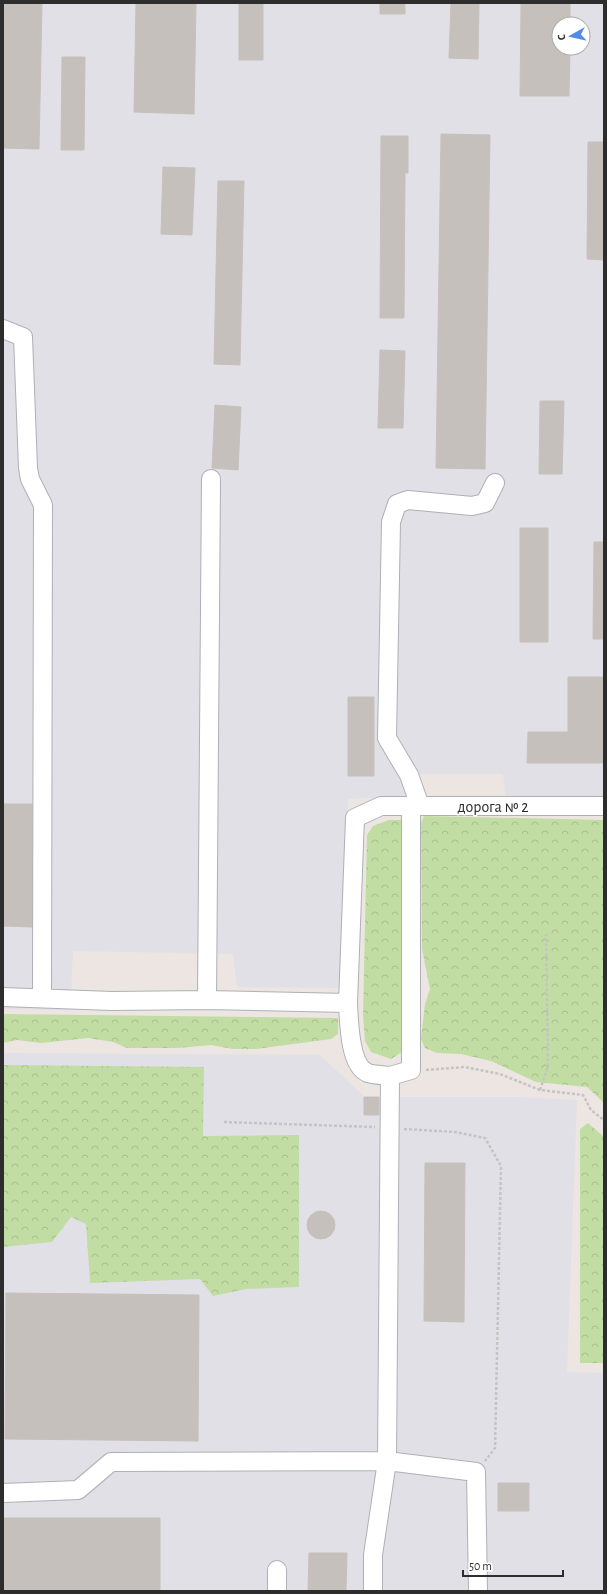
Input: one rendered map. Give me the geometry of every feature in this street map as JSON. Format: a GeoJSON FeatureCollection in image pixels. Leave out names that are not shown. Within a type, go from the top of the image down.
{"type":"FeatureCollection","features":[{"type":"Feature","properties":{"kind":"street"},"geometry":{"type":"LineString","coordinates":[[3,330],[23,338],[28,468],[30,479],[42,505],[42,998]]}},
{"type":"Feature","properties":{"kind":"street"},"geometry":{"type":"LineString","coordinates":[[207,1000],[211,478]]}},
{"type":"Feature","properties":{"kind":"street"},"geometry":{"type":"LineString","coordinates":[[3,997],[112,1001],[207,1000],[348,1003],[352,1049],[358,1064],[367,1073],[390,1076],[412,1070],[416,806],[409,775],[387,738],[391,522],[397,504],[408,500],[472,506],[485,503],[495,483]]}},
{"type":"Feature","properties":{"kind":"street","name":"дорога № 2"},"geometry":{"type":"LineString","coordinates":[[348,1003],[355,818],[381,806],[604,806]]}},
{"type":"Feature","properties":{"kind":"street"},"geometry":{"type":"LineString","coordinates":[[373,1591],[373,1555],[387,1461],[390,1076]]}},
{"type":"Feature","properties":{"kind":"street"},"geometry":{"type":"LineString","coordinates":[[3,1493],[78,1490],[111,1462],[387,1461],[476,1472],[478,1591]]}},
{"type":"Feature","properties":{"kind":"street"},"geometry":{"type":"LineString","coordinates":[[277,1570],[277,1591]]}},
{"type":"Feature","properties":{"kind":"path"},"geometry":{"type":"LineString","coordinates":[[540,1090],[548,1066],[546,934]]}},
{"type":"Feature","properties":{"kind":"path"},"geometry":{"type":"LineString","coordinates":[[412,1070],[464,1067],[500,1074],[540,1090],[583,1095],[591,1110],[604,1120]]}},
{"type":"Feature","properties":{"kind":"path"},"geometry":{"type":"LineString","coordinates":[[224,1122],[390,1128],[455,1132],[485,1138],[501,1166],[495,1448],[476,1472]]}},
{"type":"Feature","properties":{"kind":"shaded area"},"geometry":{"type":"Polygon","coordinates":[[[3,3],[604,3],[604,799],[506,798],[503,774],[415,774],[403,777],[406,796],[348,799],[342,988],[237,987],[233,954],[73,951],[70,1010],[3,1009],[3,3]]]}},
{"type":"Feature","properties":{"kind":"shaded area"},"geometry":{"type":"Polygon","coordinates":[[[3,1053],[320,1055],[365,1097],[519,1097],[577,1100],[567,1372],[604,1373],[604,1591],[3,1591],[3,1053]]]}},
{"type":"Feature","properties":{"kind":"green space"},"geometry":{"type":"Polygon","coordinates":[[[424,816],[604,820],[604,1103],[587,1087],[536,1082],[491,1061],[461,1054],[437,1053],[425,1048],[421,1039],[425,1004],[430,989],[422,949],[421,823],[424,816]]]}},
{"type":"Feature","properties":{"kind":"green space"},"geometry":{"type":"Polygon","coordinates":[[[389,820],[405,820],[405,1050],[391,1059],[371,1052],[365,1041],[363,1015],[367,835],[373,826],[389,820]]]}},
{"type":"Feature","properties":{"kind":"green space"},"geometry":{"type":"Polygon","coordinates":[[[3,1014],[338,1018],[338,1034],[331,1039],[256,1049],[233,1049],[211,1045],[178,1048],[127,1048],[113,1042],[88,1038],[41,1043],[17,1040],[3,1043],[3,1014]]]}},
{"type":"Feature","properties":{"kind":"green space"},"geometry":{"type":"Polygon","coordinates":[[[3,1065],[204,1067],[203,1136],[299,1135],[299,1287],[246,1289],[213,1296],[200,1279],[90,1283],[86,1224],[71,1217],[52,1242],[3,1247],[3,1065]]]}},
{"type":"Feature","properties":{"kind":"green space"},"geometry":{"type":"Polygon","coordinates":[[[588,1123],[604,1137],[604,1363],[580,1363],[580,1129],[588,1123]]]}},
{"type":"Feature","properties":{"kind":"building"},"geometry":{"type":"Polygon","coordinates":[[[3,3],[42,3],[39,149],[3,148],[3,3]]]}},
{"type":"Feature","properties":{"kind":"building"},"geometry":{"type":"Polygon","coordinates":[[[136,3],[196,3],[194,114],[134,112],[136,3]]]}},
{"type":"Feature","properties":{"kind":"building"},"geometry":{"type":"Polygon","coordinates":[[[239,3],[263,3],[263,60],[239,60],[239,3]]]}},
{"type":"Feature","properties":{"kind":"building"},"geometry":{"type":"Polygon","coordinates":[[[380,3],[405,3],[405,14],[380,14],[380,3]]]}},
{"type":"Feature","properties":{"kind":"building"},"geometry":{"type":"Polygon","coordinates":[[[451,3],[479,3],[478,59],[449,58],[451,3]]]}},
{"type":"Feature","properties":{"kind":"building"},"geometry":{"type":"Polygon","coordinates":[[[521,3],[570,3],[570,16],[551,16],[551,56],[570,56],[569,96],[520,96],[521,3]]]}},
{"type":"Feature","properties":{"kind":"building"},"geometry":{"type":"Polygon","coordinates":[[[62,57],[85,57],[84,150],[61,150],[62,57]]]}},
{"type":"Feature","properties":{"kind":"building"},"geometry":{"type":"Polygon","coordinates":[[[441,134],[490,135],[485,469],[436,468],[441,134]]]}},
{"type":"Feature","properties":{"kind":"building"},"geometry":{"type":"Polygon","coordinates":[[[381,136],[408,136],[408,173],[405,173],[404,318],[380,318],[381,136]]]}},
{"type":"Feature","properties":{"kind":"building"},"geometry":{"type":"Polygon","coordinates":[[[588,142],[604,142],[604,260],[587,259],[588,142]]]}},
{"type":"Feature","properties":{"kind":"building"},"geometry":{"type":"Polygon","coordinates":[[[163,167],[195,168],[192,235],[161,234],[163,167]]]}},
{"type":"Feature","properties":{"kind":"building"},"geometry":{"type":"Polygon","coordinates":[[[218,181],[244,181],[240,365],[214,364],[218,181]]]}},
{"type":"Feature","properties":{"kind":"building"},"geometry":{"type":"Polygon","coordinates":[[[380,350],[405,351],[403,428],[378,428],[380,350]]]}},
{"type":"Feature","properties":{"kind":"building"},"geometry":{"type":"Polygon","coordinates":[[[540,401],[564,401],[562,474],[539,474],[540,401]]]}},
{"type":"Feature","properties":{"kind":"building"},"geometry":{"type":"Polygon","coordinates":[[[215,405],[241,407],[238,470],[212,468],[215,405]]]}},
{"type":"Feature","properties":{"kind":"building"},"geometry":{"type":"Polygon","coordinates":[[[520,528],[548,528],[548,642],[520,642],[520,528]]]}},
{"type":"Feature","properties":{"kind":"building"},"geometry":{"type":"Polygon","coordinates":[[[594,542],[604,542],[604,639],[593,639],[594,542]]]}},
{"type":"Feature","properties":{"kind":"building"},"geometry":{"type":"Polygon","coordinates":[[[568,677],[604,677],[604,763],[527,763],[528,732],[568,732],[568,677]]]}},
{"type":"Feature","properties":{"kind":"building"},"geometry":{"type":"Polygon","coordinates":[[[348,697],[374,697],[374,776],[348,776],[348,697]]]}},
{"type":"Feature","properties":{"kind":"building"},"geometry":{"type":"Polygon","coordinates":[[[3,804],[32,804],[32,927],[3,926],[3,804]]]}},
{"type":"Feature","properties":{"kind":"building"},"geometry":{"type":"Polygon","coordinates":[[[364,1097],[379,1097],[379,1115],[364,1115],[364,1097]]]}},
{"type":"Feature","properties":{"kind":"building"},"geometry":{"type":"Polygon","coordinates":[[[425,1163],[465,1163],[464,1322],[424,1321],[425,1163]]]}},
{"type":"Feature","properties":{"kind":"building"},"geometry":{"type":"Polygon","coordinates":[[[321,1211],[327,1212],[331,1215],[334,1219],[334,1231],[331,1235],[327,1238],[321,1239],[315,1238],[311,1235],[308,1231],[307,1225],[308,1219],[311,1215],[315,1212],[321,1211]]]}},
{"type":"Feature","properties":{"kind":"building"},"geometry":{"type":"Polygon","coordinates":[[[6,1293],[199,1295],[198,1441],[5,1439],[6,1293]]]}},
{"type":"Feature","properties":{"kind":"building"},"geometry":{"type":"Polygon","coordinates":[[[498,1483],[529,1483],[529,1511],[498,1511],[498,1483]]]}},
{"type":"Feature","properties":{"kind":"building"},"geometry":{"type":"Polygon","coordinates":[[[3,1518],[160,1518],[160,1591],[3,1591],[3,1518]]]}},
{"type":"Feature","properties":{"kind":"building"},"geometry":{"type":"Polygon","coordinates":[[[309,1553],[347,1553],[346,1591],[308,1591],[309,1553]]]}}]}
